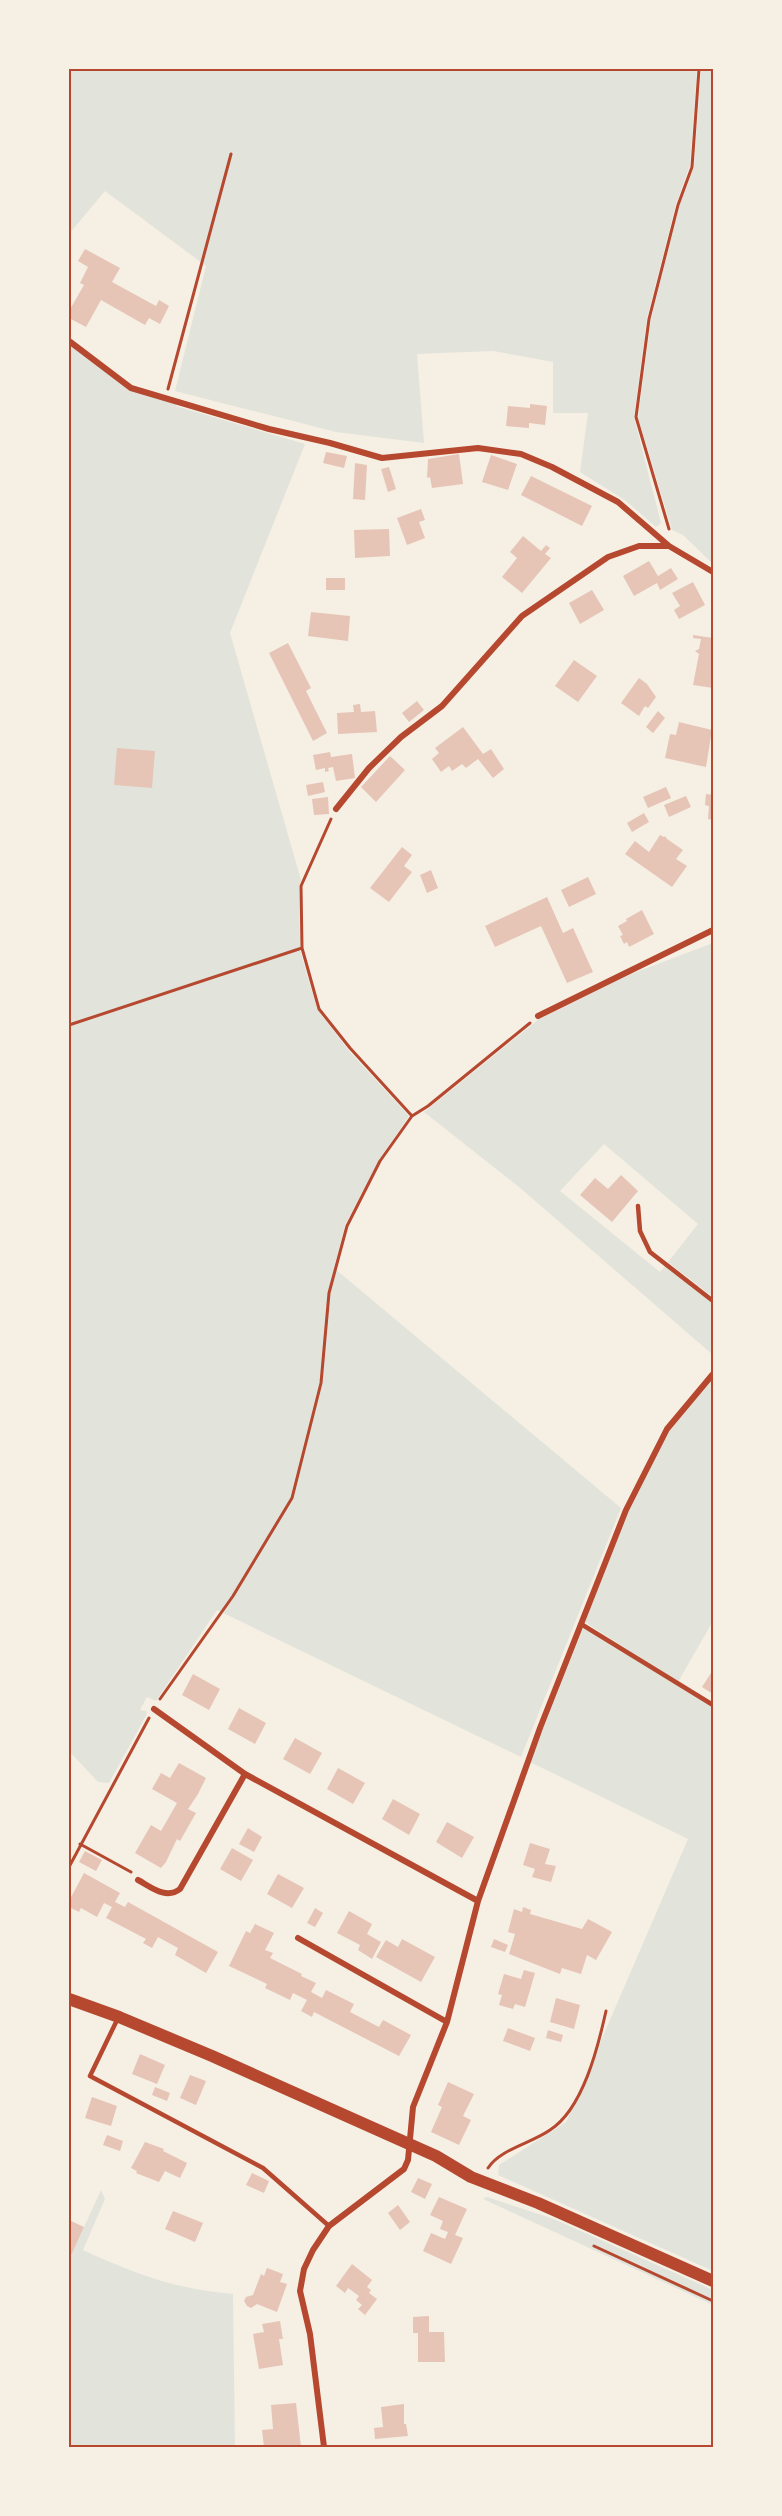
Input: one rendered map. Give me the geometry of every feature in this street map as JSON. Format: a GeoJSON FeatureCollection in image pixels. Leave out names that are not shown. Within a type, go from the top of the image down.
{"type":"FeatureCollection","features":[{"type":"Feature","properties":{"kind":"main road"},"geometry":{"type":"LineString","coordinates":[[69,1999],[119,2017],[410,2145],[487,2183],[713,2281]]}},
{"type":"Feature","properties":{"kind":"street"},"geometry":{"type":"LineString","coordinates":[[69,341],[131,388],[269,429],[382,458],[478,448],[521,454],[552,467],[618,502],[669,546],[713,572]]}},
{"type":"Feature","properties":{"kind":"street"},"geometry":{"type":"LineString","coordinates":[[336,809],[377,760],[401,737],[442,706],[522,616],[608,557],[639,546],[669,546]]}},
{"type":"Feature","properties":{"kind":"street"},"geometry":{"type":"LineString","coordinates":[[538,1016],[713,930]]}},
{"type":"Feature","properties":{"kind":"street"},"geometry":{"type":"LineString","coordinates":[[324,2447],[309,2334],[300,2291],[309,2257],[329,2226],[404,2169],[408,2160],[413,2107],[447,2022],[478,1901],[540,1728],[626,1510],[668,1429],[713,1374]]}},
{"type":"Feature","properties":{"kind":"street"},"geometry":{"type":"LineString","coordinates":[[154,1709],[245,1774],[478,1901]]}},
{"type":"Feature","properties":{"kind":"street"},"geometry":{"type":"LineString","coordinates":[[138,1880],[161,1893],[175,1893],[180,1889],[245,1774]]}},
{"type":"Feature","properties":{"kind":"street"},"geometry":{"type":"LineString","coordinates":[[297,1938],[447,2022]]}},
{"type":"Feature","properties":{"kind":"lane"},"geometry":{"type":"LineString","coordinates":[[638,1206],[640,1231],[650,1252],[713,1301]]}},
{"type":"Feature","properties":{"kind":"lane"},"geometry":{"type":"LineString","coordinates":[[581,1624],[713,1705]]}},
{"type":"Feature","properties":{"kind":"lane"},"geometry":{"type":"LineString","coordinates":[[119,2017],[90,2076],[263,2168],[329,2226]]}},
{"type":"Feature","properties":{"kind":"path"},"geometry":{"type":"LineString","coordinates":[[669,546],[670,530],[636,417],[649,319],[678,205],[692,167],[699,69]]}},
{"type":"Feature","properties":{"kind":"path"},"geometry":{"type":"LineString","coordinates":[[165,399],[231,154]]}},
{"type":"Feature","properties":{"kind":"path"},"geometry":{"type":"LineString","coordinates":[[336,809],[301,886],[302,948],[319,1009],[350,1048],[412,1116]]}},
{"type":"Feature","properties":{"kind":"path"},"geometry":{"type":"LineString","coordinates":[[69,1025],[302,948]]}},
{"type":"Feature","properties":{"kind":"path"},"geometry":{"type":"LineString","coordinates":[[69,1867],[154,1709],[233,1596],[292,1498],[321,1383],[329,1293],[347,1226],[380,1161],[412,1116],[428,1106],[538,1016]]}},
{"type":"Feature","properties":{"kind":"path"},"geometry":{"type":"LineString","coordinates":[[80,1844],[131,1872],[138,1880]]}},
{"type":"Feature","properties":{"kind":"path"},"geometry":{"type":"LineString","coordinates":[[487,2183],[489,2166],[502,2155],[552,2129],[576,2100],[597,2052],[606,2011]]}},
{"type":"Feature","properties":{"kind":"shaded area"},"geometry":{"type":"Polygon","coordinates":[[[69,69],[697,69],[690,165],[676,204],[647,318],[634,417],[661,523],[656,527],[626,501],[580,472],[588,413],[553,413],[553,362],[493,351],[417,354],[424,443],[336,432],[175,391],[206,266],[105,191],[69,234],[69,69]]]}},
{"type":"Feature","properties":{"kind":"shaded area"},"geometry":{"type":"Polygon","coordinates":[[[701,69],[713,69],[712,563],[683,535],[672,530],[638,418],[651,319],[679,206],[694,167],[701,69]]]}},
{"type":"Feature","properties":{"kind":"shaded area"},"geometry":{"type":"Polygon","coordinates":[[[69,344],[130,390],[305,444],[230,633],[301,880],[299,886],[300,950],[317,1009],[350,1052],[409,1116],[379,1160],[345,1225],[334,1268],[621,1508],[521,1757],[217,1610],[156,1701],[147,1697],[140,1710],[146,1711],[147,1714],[109,1783],[98,1782],[69,1751],[69,344]]]}},
{"type":"Feature","properties":{"kind":"shaded area"},"geometry":{"type":"Polygon","coordinates":[[[713,943],[713,1297],[668,1262],[698,1224],[604,1144],[560,1191],[660,1272],[665,1266],[713,1304],[713,1355],[519,1187],[424,1112],[539,1019],[626,976],[713,943]]]}},
{"type":"Feature","properties":{"kind":"shaded area"},"geometry":{"type":"Polygon","coordinates":[[[713,1379],[713,1621],[678,1682],[585,1622],[629,1511],[669,1432],[713,1379]]]}},
{"type":"Feature","properties":{"kind":"shaded area"},"geometry":{"type":"Polygon","coordinates":[[[583,1628],[713,1707],[713,2271],[498,2175],[499,2165],[566,2122],[688,1839],[530,1762],[583,1628]]]}},
{"type":"Feature","properties":{"kind":"shaded area"},"geometry":{"type":"Polygon","coordinates":[[[101,2190],[105,2199],[83,2250],[156,2279],[212,2292],[233,2294],[235,2447],[69,2447],[69,2260],[101,2190]]]}},
{"type":"Feature","properties":{"kind":"shaded area"},"geometry":{"type":"Polygon","coordinates":[[[487,2197],[554,2219],[713,2290],[713,2305],[483,2199],[487,2197]]]}},
{"type":"Feature","properties":{"kind":"building"},"geometry":{"type":"Polygon","coordinates":[[[85,249],[120,268],[112,282],[156,306],[159,300],[169,306],[160,324],[149,318],[145,325],[101,300],[86,327],[69,318],[69,311],[84,285],[80,283],[88,267],[78,261],[85,249]]]}},
{"type":"Feature","properties":{"kind":"building"},"geometry":{"type":"Polygon","coordinates":[[[530,404],[547,406],[545,425],[529,423],[529,428],[506,426],[508,406],[530,408],[530,404]]]}},
{"type":"Feature","properties":{"kind":"building"},"geometry":{"type":"Polygon","coordinates":[[[326,452],[347,456],[344,468],[323,463],[326,452]]]}},
{"type":"Feature","properties":{"kind":"building"},"geometry":{"type":"Polygon","coordinates":[[[459,454],[463,484],[432,488],[430,477],[427,478],[428,459],[459,454]]]}},
{"type":"Feature","properties":{"kind":"building"},"geometry":{"type":"Polygon","coordinates":[[[491,455],[517,464],[508,490],[482,482],[491,455]]]}},
{"type":"Feature","properties":{"kind":"building"},"geometry":{"type":"Polygon","coordinates":[[[355,463],[367,465],[365,500],[353,499],[355,463]]]}},
{"type":"Feature","properties":{"kind":"building"},"geometry":{"type":"Polygon","coordinates":[[[389,467],[396,489],[388,492],[381,469],[389,467]]]}},
{"type":"Feature","properties":{"kind":"building"},"geometry":{"type":"Polygon","coordinates":[[[531,476],[592,506],[582,526],[521,495],[531,476]]]}},
{"type":"Feature","properties":{"kind":"building"},"geometry":{"type":"Polygon","coordinates":[[[421,509],[425,520],[419,522],[425,538],[407,545],[397,518],[421,509]]]}},
{"type":"Feature","properties":{"kind":"building"},"geometry":{"type":"Polygon","coordinates":[[[389,529],[390,556],[355,558],[354,530],[389,529]]]}},
{"type":"Feature","properties":{"kind":"building"},"geometry":{"type":"Polygon","coordinates":[[[523,536],[541,551],[546,545],[550,548],[545,554],[551,558],[522,593],[502,577],[517,558],[510,552],[523,536]]]}},
{"type":"Feature","properties":{"kind":"building"},"geometry":{"type":"Polygon","coordinates":[[[649,561],[658,576],[671,568],[678,579],[660,590],[657,583],[634,596],[623,576],[649,561]]]}},
{"type":"Feature","properties":{"kind":"building"},"geometry":{"type":"Polygon","coordinates":[[[326,578],[345,578],[345,590],[326,590],[326,578]]]}},
{"type":"Feature","properties":{"kind":"building"},"geometry":{"type":"Polygon","coordinates":[[[693,582],[705,605],[679,619],[674,610],[680,606],[672,593],[693,582]]]}},
{"type":"Feature","properties":{"kind":"building"},"geometry":{"type":"Polygon","coordinates":[[[592,590],[604,610],[580,624],[569,603],[592,590]]]}},
{"type":"Feature","properties":{"kind":"building"},"geometry":{"type":"Polygon","coordinates":[[[311,612],[350,616],[348,641],[308,636],[311,612]]]}},
{"type":"Feature","properties":{"kind":"building"},"geometry":{"type":"Polygon","coordinates":[[[693,635],[713,638],[713,688],[693,685],[699,654],[695,651],[699,649],[701,639],[693,638],[693,635]]]}},
{"type":"Feature","properties":{"kind":"building"},"geometry":{"type":"Polygon","coordinates":[[[288,643],[311,688],[306,691],[327,733],[313,741],[269,653],[288,643]]]}},
{"type":"Feature","properties":{"kind":"building"},"geometry":{"type":"Polygon","coordinates":[[[574,660],[597,676],[578,702],[555,686],[574,660]]]}},
{"type":"Feature","properties":{"kind":"building"},"geometry":{"type":"Polygon","coordinates":[[[639,678],[647,684],[656,697],[648,708],[645,706],[639,716],[621,703],[639,678]]]}},
{"type":"Feature","properties":{"kind":"building"},"geometry":{"type":"Polygon","coordinates":[[[417,701],[424,710],[409,722],[402,713],[417,701]]]}},
{"type":"Feature","properties":{"kind":"building"},"geometry":{"type":"Polygon","coordinates":[[[360,704],[361,712],[375,711],[377,732],[338,734],[337,713],[354,712],[353,705],[360,704]]]}},
{"type":"Feature","properties":{"kind":"building"},"geometry":{"type":"Polygon","coordinates":[[[658,711],[665,718],[653,733],[646,727],[658,711]]]}},
{"type":"Feature","properties":{"kind":"building"},"geometry":{"type":"Polygon","coordinates":[[[679,722],[712,730],[706,767],[665,758],[670,734],[676,735],[679,722]]]}},
{"type":"Feature","properties":{"kind":"building"},"geometry":{"type":"Polygon","coordinates":[[[463,727],[483,754],[491,749],[504,769],[493,778],[478,759],[466,768],[462,764],[452,771],[449,766],[441,772],[432,759],[439,753],[435,748],[463,727]]]}},
{"type":"Feature","properties":{"kind":"building"},"geometry":{"type":"Polygon","coordinates":[[[117,748],[155,751],[152,788],[114,785],[117,748]]]}},
{"type":"Feature","properties":{"kind":"building"},"geometry":{"type":"Polygon","coordinates":[[[330,752],[331,757],[352,754],[355,778],[336,781],[333,767],[328,768],[329,771],[325,772],[325,768],[316,770],[313,755],[330,752]]]}},
{"type":"Feature","properties":{"kind":"building"},"geometry":{"type":"Polygon","coordinates":[[[390,756],[405,770],[376,802],[361,787],[390,756]]]}},
{"type":"Feature","properties":{"kind":"building"},"geometry":{"type":"Polygon","coordinates":[[[323,782],[325,792],[308,796],[306,785],[323,782]]]}},
{"type":"Feature","properties":{"kind":"building"},"geometry":{"type":"Polygon","coordinates":[[[666,787],[671,798],[648,808],[643,797],[666,787]]]}},
{"type":"Feature","properties":{"kind":"building"},"geometry":{"type":"Polygon","coordinates":[[[706,794],[713,795],[713,820],[708,819],[709,806],[705,805],[706,794]]]}},
{"type":"Feature","properties":{"kind":"building"},"geometry":{"type":"Polygon","coordinates":[[[686,796],[691,807],[669,817],[664,805],[686,796]]]}},
{"type":"Feature","properties":{"kind":"building"},"geometry":{"type":"Polygon","coordinates":[[[328,797],[329,814],[314,815],[312,799],[328,797]]]}},
{"type":"Feature","properties":{"kind":"building"},"geometry":{"type":"Polygon","coordinates":[[[644,813],[649,822],[632,832],[627,823],[644,813]]]}},
{"type":"Feature","properties":{"kind":"building"},"geometry":{"type":"Polygon","coordinates":[[[660,835],[665,836],[683,850],[676,859],[687,866],[672,887],[625,854],[635,841],[649,852],[660,835]]]}},
{"type":"Feature","properties":{"kind":"building"},"geometry":{"type":"Polygon","coordinates":[[[402,847],[412,855],[404,866],[412,872],[389,902],[370,888],[402,847]]]}},
{"type":"Feature","properties":{"kind":"building"},"geometry":{"type":"Polygon","coordinates":[[[431,870],[438,888],[427,893],[420,875],[431,870]]]}},
{"type":"Feature","properties":{"kind":"building"},"geometry":{"type":"Polygon","coordinates":[[[588,877],[596,894],[569,907],[561,890],[588,877]]]}},
{"type":"Feature","properties":{"kind":"building"},"geometry":{"type":"Polygon","coordinates":[[[547,897],[563,933],[573,928],[593,972],[567,983],[541,926],[495,947],[485,926],[547,897]]]}},
{"type":"Feature","properties":{"kind":"building"},"geometry":{"type":"Polygon","coordinates":[[[642,910],[654,934],[629,947],[627,942],[624,944],[620,936],[623,935],[618,926],[642,910]]]}},
{"type":"Feature","properties":{"kind":"building"},"geometry":{"type":"Polygon","coordinates":[[[621,1175],[638,1191],[612,1222],[580,1195],[595,1178],[608,1189],[621,1175]]]}},
{"type":"Feature","properties":{"kind":"building"},"geometry":{"type":"Polygon","coordinates":[[[713,1670],[713,1694],[702,1687],[713,1670]]]}},
{"type":"Feature","properties":{"kind":"building"},"geometry":{"type":"Polygon","coordinates":[[[193,1674],[220,1689],[209,1710],[182,1695],[193,1674]]]}},
{"type":"Feature","properties":{"kind":"building"},"geometry":{"type":"Polygon","coordinates":[[[239,1708],[266,1723],[255,1744],[228,1729],[239,1708]]]}},
{"type":"Feature","properties":{"kind":"building"},"geometry":{"type":"Polygon","coordinates":[[[295,1738],[322,1753],[310,1774],[283,1759],[295,1738]]]}},
{"type":"Feature","properties":{"kind":"building"},"geometry":{"type":"Polygon","coordinates":[[[179,1763],[206,1778],[188,1809],[196,1813],[180,1841],[177,1839],[161,1868],[135,1853],[151,1825],[161,1831],[177,1803],[152,1789],[161,1773],[170,1778],[179,1763]]]}},
{"type":"Feature","properties":{"kind":"building"},"geometry":{"type":"Polygon","coordinates":[[[338,1768],[365,1783],[353,1804],[327,1789],[338,1768]]]}},
{"type":"Feature","properties":{"kind":"building"},"geometry":{"type":"Polygon","coordinates":[[[393,1799],[420,1814],[409,1835],[382,1819],[393,1799]]]}},
{"type":"Feature","properties":{"kind":"building"},"geometry":{"type":"Polygon","coordinates":[[[447,1822],[474,1837],[462,1858],[436,1842],[447,1822]]]}},
{"type":"Feature","properties":{"kind":"building"},"geometry":{"type":"Polygon","coordinates":[[[248,1828],[262,1837],[254,1852],[239,1844],[248,1828]]]}},
{"type":"Feature","properties":{"kind":"building"},"geometry":{"type":"Polygon","coordinates":[[[530,1843],[550,1849],[545,1864],[556,1866],[551,1882],[532,1877],[535,1869],[523,1865],[530,1843]]]}},
{"type":"Feature","properties":{"kind":"building"},"geometry":{"type":"Polygon","coordinates":[[[232,1848],[253,1860],[241,1881],[220,1869],[232,1848]]]}},
{"type":"Feature","properties":{"kind":"building"},"geometry":{"type":"Polygon","coordinates":[[[85,1851],[102,1860],[96,1871],[79,1862],[85,1851]]]}},
{"type":"Feature","properties":{"kind":"building"},"geometry":{"type":"Polygon","coordinates":[[[84,1873],[120,1893],[115,1902],[125,1907],[128,1902],[218,1952],[206,1973],[175,1955],[178,1948],[158,1937],[152,1948],[143,1943],[146,1939],[106,1918],[112,1907],[104,1903],[97,1917],[81,1908],[79,1912],[69,1907],[69,1901],[84,1873]]]}},
{"type":"Feature","properties":{"kind":"building"},"geometry":{"type":"Polygon","coordinates":[[[278,1874],[304,1888],[292,1908],[267,1894],[278,1874]]]}},
{"type":"Feature","properties":{"kind":"building"},"geometry":{"type":"Polygon","coordinates":[[[523,1907],[531,1910],[530,1914],[582,1929],[588,1919],[612,1932],[596,1960],[587,1955],[581,1974],[562,1968],[560,1974],[509,1954],[515,1934],[508,1932],[514,1909],[522,1912],[523,1907]]]}},
{"type":"Feature","properties":{"kind":"building"},"geometry":{"type":"Polygon","coordinates":[[[315,1908],[323,1913],[315,1927],[307,1923],[315,1908]]]}},
{"type":"Feature","properties":{"kind":"building"},"geometry":{"type":"Polygon","coordinates":[[[349,1911],[372,1924],[367,1934],[381,1942],[372,1959],[358,1950],[360,1945],[337,1933],[349,1911]]]}},
{"type":"Feature","properties":{"kind":"building"},"geometry":{"type":"Polygon","coordinates":[[[255,1924],[274,1933],[265,1950],[273,1953],[270,1958],[316,1983],[311,1992],[322,1998],[326,1990],[354,2004],[350,2012],[379,2027],[383,2020],[411,2035],[399,2056],[314,2012],[312,2017],[301,2011],[307,2000],[293,1993],[290,2000],[265,1988],[267,1984],[229,1966],[246,1931],[250,1933],[255,1924]]]}},
{"type":"Feature","properties":{"kind":"building"},"geometry":{"type":"Polygon","coordinates":[[[402,1939],[435,1957],[421,1982],[376,1957],[386,1940],[398,1947],[402,1939]]]}},
{"type":"Feature","properties":{"kind":"building"},"geometry":{"type":"Polygon","coordinates":[[[494,1939],[508,1945],[505,1952],[491,1947],[494,1939]]]}},
{"type":"Feature","properties":{"kind":"building"},"geometry":{"type":"Polygon","coordinates":[[[524,1970],[535,1973],[525,2007],[515,2004],[513,2009],[499,2005],[502,1995],[498,1994],[504,1974],[521,1979],[524,1970]]]}},
{"type":"Feature","properties":{"kind":"building"},"geometry":{"type":"Polygon","coordinates":[[[556,1998],[580,2005],[574,2029],[550,2022],[556,1998]]]}},
{"type":"Feature","properties":{"kind":"building"},"geometry":{"type":"Polygon","coordinates":[[[508,2028],[535,2038],[530,2051],[503,2041],[508,2028]]]}},
{"type":"Feature","properties":{"kind":"building"},"geometry":{"type":"Polygon","coordinates":[[[548,2030],[563,2035],[561,2042],[546,2038],[548,2030]]]}},
{"type":"Feature","properties":{"kind":"building"},"geometry":{"type":"Polygon","coordinates":[[[140,2054],[165,2065],[157,2084],[132,2074],[140,2054]]]}},
{"type":"Feature","properties":{"kind":"building"},"geometry":{"type":"Polygon","coordinates":[[[190,2075],[206,2081],[196,2105],[180,2098],[190,2075]]]}},
{"type":"Feature","properties":{"kind":"building"},"geometry":{"type":"Polygon","coordinates":[[[448,2082],[474,2094],[463,2116],[471,2120],[459,2145],[431,2132],[442,2107],[438,2105],[448,2082]]]}},
{"type":"Feature","properties":{"kind":"building"},"geometry":{"type":"Polygon","coordinates":[[[155,2087],[170,2093],[167,2101],[152,2095],[155,2087]]]}},
{"type":"Feature","properties":{"kind":"building"},"geometry":{"type":"Polygon","coordinates":[[[92,2097],[117,2106],[111,2126],[85,2118],[92,2097]]]}},
{"type":"Feature","properties":{"kind":"building"},"geometry":{"type":"Polygon","coordinates":[[[107,2135],[123,2141],[120,2151],[103,2145],[107,2135]]]}},
{"type":"Feature","properties":{"kind":"building"},"geometry":{"type":"Polygon","coordinates":[[[145,2142],[164,2149],[163,2151],[187,2163],[180,2178],[165,2171],[159,2182],[136,2173],[137,2171],[131,2168],[145,2142]]]}},
{"type":"Feature","properties":{"kind":"building"},"geometry":{"type":"Polygon","coordinates":[[[252,2173],[269,2181],[264,2193],[246,2185],[252,2173]]]}},
{"type":"Feature","properties":{"kind":"building"},"geometry":{"type":"Polygon","coordinates":[[[418,2178],[432,2184],[425,2199],[411,2192],[418,2178]]]}},
{"type":"Feature","properties":{"kind":"building"},"geometry":{"type":"Polygon","coordinates":[[[439,2197],[467,2209],[455,2235],[463,2238],[451,2264],[423,2251],[431,2233],[445,2239],[448,2232],[440,2229],[443,2221],[430,2215],[439,2197]]]}},
{"type":"Feature","properties":{"kind":"building"},"geometry":{"type":"Polygon","coordinates":[[[398,2205],[410,2222],[400,2230],[388,2213],[398,2205]]]}},
{"type":"Feature","properties":{"kind":"building"},"geometry":{"type":"Polygon","coordinates":[[[173,2211],[203,2223],[195,2242],[165,2229],[173,2211]]]}},
{"type":"Feature","properties":{"kind":"building"},"geometry":{"type":"Polygon","coordinates":[[[69,2220],[84,2227],[69,2260],[69,2220]]]}},
{"type":"Feature","properties":{"kind":"building"},"geometry":{"type":"Polygon","coordinates":[[[352,2264],[372,2280],[367,2287],[371,2290],[369,2293],[377,2299],[365,2315],[358,2309],[362,2305],[356,2300],[359,2296],[348,2288],[345,2293],[336,2286],[352,2264]]]}},
{"type":"Feature","properties":{"kind":"building"},"geometry":{"type":"Polygon","coordinates":[[[267,2268],[283,2274],[280,2282],[287,2284],[277,2312],[257,2304],[251,2308],[244,2301],[246,2297],[253,2295],[261,2274],[264,2276],[267,2268]]]}},
{"type":"Feature","properties":{"kind":"building"},"geometry":{"type":"Polygon","coordinates":[[[429,2316],[429,2332],[444,2332],[445,2362],[418,2362],[418,2333],[413,2333],[413,2317],[429,2316]]]}},
{"type":"Feature","properties":{"kind":"building"},"geometry":{"type":"Polygon","coordinates":[[[280,2321],[283,2339],[279,2339],[283,2365],[259,2369],[253,2334],[264,2332],[262,2324],[280,2321]]]}},
{"type":"Feature","properties":{"kind":"building"},"geometry":{"type":"Polygon","coordinates":[[[296,2403],[301,2447],[264,2447],[262,2430],[273,2429],[271,2405],[296,2403]]]}},
{"type":"Feature","properties":{"kind":"building"},"geometry":{"type":"Polygon","coordinates":[[[404,2404],[404,2424],[406,2424],[408,2436],[375,2439],[374,2428],[383,2427],[381,2407],[404,2404]]]}}]}
